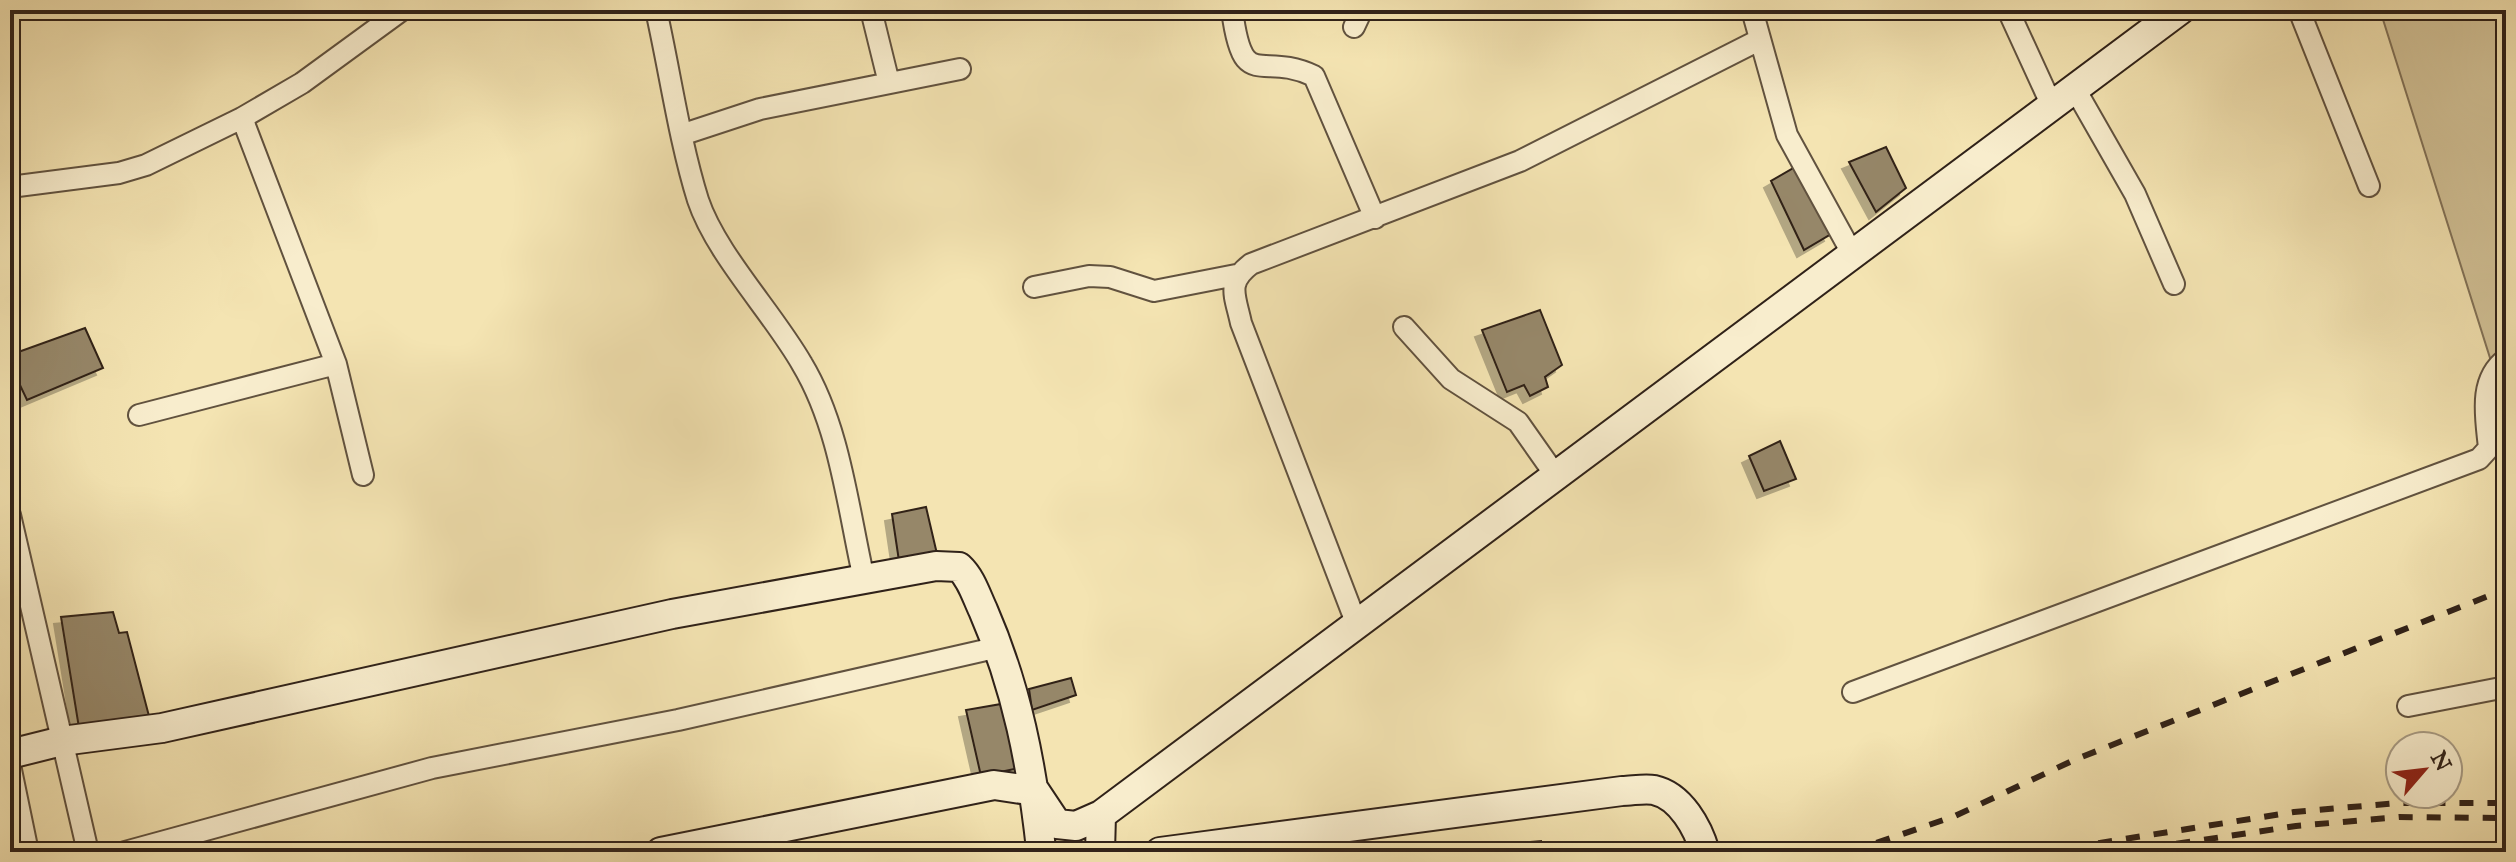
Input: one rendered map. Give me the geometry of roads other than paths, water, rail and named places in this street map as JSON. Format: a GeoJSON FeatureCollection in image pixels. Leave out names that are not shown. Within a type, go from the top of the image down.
{"type":"FeatureCollection","features":[{"type":"Feature","properties":{"kind":"street"},"geometry":{"type":"LineString","coordinates":[[10,187],[119,173],[146,165],[242,118],[302,83],[402,10]]}},
{"type":"Feature","properties":{"kind":"street"},"geometry":{"type":"LineString","coordinates":[[656,10],[699,202],[716,236],[803,365],[819,400],[831,432],[864,579]]}},
{"type":"Feature","properties":{"kind":"street"},"geometry":{"type":"LineString","coordinates":[[871,10],[889,83]]}},
{"type":"Feature","properties":{"kind":"street"},"geometry":{"type":"LineString","coordinates":[[1232,10],[1237,45],[1244,59],[1257,67],[1299,69],[1314,76],[1375,218]]}},
{"type":"Feature","properties":{"kind":"street"},"geometry":{"type":"LineString","coordinates":[[1752,10],[1787,135],[1853,255]]}},
{"type":"Feature","properties":{"kind":"street"},"geometry":{"type":"LineString","coordinates":[[2008,10],[2052,106]]}},
{"type":"Feature","properties":{"kind":"street"},"geometry":{"type":"LineString","coordinates":[[661,852],[994,785],[1035,791],[1057,824],[1076,826],[1101,815],[2180,10]]}},
{"type":"Feature","properties":{"kind":"street"},"geometry":{"type":"LineString","coordinates":[[2299,10],[2369,186]]}},
{"type":"Feature","properties":{"kind":"street"},"geometry":{"type":"LineString","coordinates":[[1034,287],[1089,276],[1110,277],[1154,291],[1236,275],[1251,264],[1520,161],[1759,40]]}},
{"type":"Feature","properties":{"kind":"street"},"geometry":{"type":"LineString","coordinates":[[684,134],[760,109],[960,69]]}},
{"type":"Feature","properties":{"kind":"street"},"geometry":{"type":"LineString","coordinates":[[2075,89],[2135,194],[2174,284]]}},
{"type":"Feature","properties":{"kind":"street"},"geometry":{"type":"LineString","coordinates":[[242,118],[336,364],[363,475]]}},
{"type":"Feature","properties":{"kind":"street"},"geometry":{"type":"LineString","coordinates":[[1236,275],[1234,287],[1241,323],[1357,625]]}},
{"type":"Feature","properties":{"kind":"street"},"geometry":{"type":"LineString","coordinates":[[1404,327],[1451,379],[1518,422],[1556,476]]}},
{"type":"Feature","properties":{"kind":"street"},"geometry":{"type":"LineString","coordinates":[[1853,692],[2479,459],[2489,448],[2485,408],[2488,384],[2497,366],[2506,359]]}},
{"type":"Feature","properties":{"kind":"street"},"geometry":{"type":"LineString","coordinates":[[139,415],[336,364]]}},
{"type":"Feature","properties":{"kind":"street"},"geometry":{"type":"LineString","coordinates":[[10,515],[88,852]]}},
{"type":"Feature","properties":{"kind":"street"},"geometry":{"type":"LineString","coordinates":[[10,754],[62,741],[162,728],[672,614],[936,566],[959,567],[971,584],[999,647],[1032,764],[1044,852]]}},
{"type":"Feature","properties":{"kind":"street"},"geometry":{"type":"LineString","coordinates":[[125,852],[432,768],[678,720],[999,647]]}},
{"type":"Feature","properties":{"kind":"street"},"geometry":{"type":"LineString","coordinates":[[2408,706],[2506,687]]}},
{"type":"Feature","properties":{"kind":"street"},"geometry":{"type":"LineString","coordinates":[[10,765],[28,852]]}},
{"type":"Feature","properties":{"kind":"street"},"geometry":{"type":"LineString","coordinates":[[1160,852],[1622,791],[1654,790],[1672,799],[1691,819],[1704,850]]}},
{"type":"Feature","properties":{"kind":"street"},"geometry":{"type":"LineString","coordinates":[[1100,852],[1101,815]]}},
{"type":"Feature","properties":{"kind":"railway"},"geometry":{"type":"LineString","coordinates":[[1850,852],[1955,816],[2074,760],[2506,589]]}},
{"type":"Feature","properties":{"kind":"railway"},"geometry":{"type":"LineString","coordinates":[[2043,852],[2294,812],[2398,803],[2506,803]]}},
{"type":"Feature","properties":{"kind":"railway"},"geometry":{"type":"LineString","coordinates":[[2121,852],[2296,826],[2399,817],[2506,818]]}}]}
